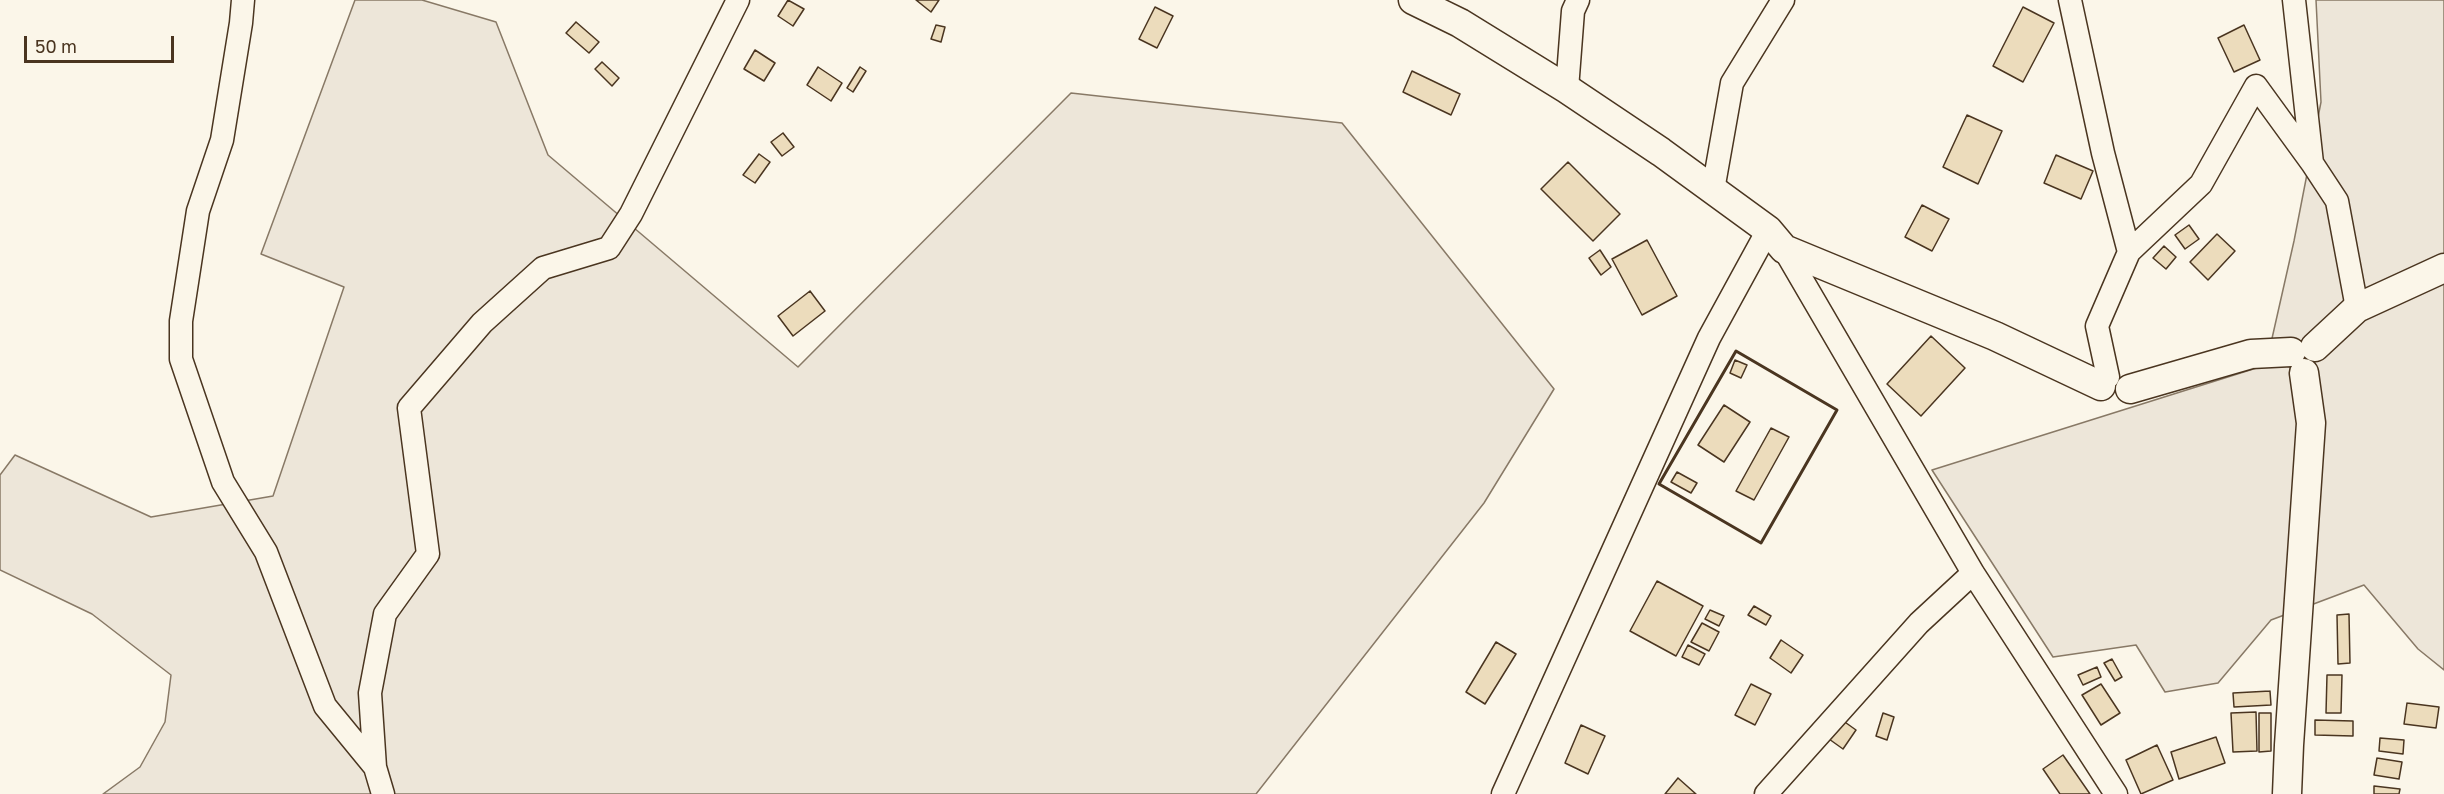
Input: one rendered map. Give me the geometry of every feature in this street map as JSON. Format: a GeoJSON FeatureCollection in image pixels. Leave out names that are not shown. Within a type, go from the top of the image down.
{"type":"FeatureCollection","features":[{"type":"Feature","properties":{"kind":"main road"},"geometry":{"type":"LineString","coordinates":[[1413,0],[1460,23],[1568,89],[1713,190],[1776,240],[1995,336],[2113,384],[2252,354],[2303,357],[2357,308],[2444,268]]}},
{"type":"Feature","properties":{"kind":"main road"},"geometry":{"type":"LineString","coordinates":[[2288,794],[2289,745],[2311,423],[2303,357]]}},
{"type":"Feature","properties":{"kind":"street"},"geometry":{"type":"LineString","coordinates":[[243,0],[224,131],[198,211],[181,321],[181,359],[223,482],[266,552],[325,706],[375,767]]}},
{"type":"Feature","properties":{"kind":"street"},"geometry":{"type":"LineString","coordinates":[[383,794],[375,767],[370,693],[385,614],[428,554],[409,408],[482,323],[543,268],[609,248],[631,214],[738,0]]}},
{"type":"Feature","properties":{"kind":"street"},"geometry":{"type":"LineString","coordinates":[[1568,89],[1573,11],[1578,0]]}},
{"type":"Feature","properties":{"kind":"street"},"geometry":{"type":"LineString","coordinates":[[1713,190],[1732,82],[1783,0]]}},
{"type":"Feature","properties":{"kind":"street"},"geometry":{"type":"LineString","coordinates":[[2070,0],[2103,153],[2129,252]]}},
{"type":"Feature","properties":{"kind":"street"},"geometry":{"type":"LineString","coordinates":[[2294,0],[2312,163]]}},
{"type":"Feature","properties":{"kind":"street"},"geometry":{"type":"LineString","coordinates":[[2113,384],[2097,326],[2129,252],[2200,184],[2256,86],[2337,201],[2357,308]]}},
{"type":"Feature","properties":{"kind":"street"},"geometry":{"type":"LineString","coordinates":[[1503,794],[1709,338],[1776,240],[1973,573],[2116,794]]}},
{"type":"Feature","properties":{"kind":"street"},"geometry":{"type":"LineString","coordinates":[[1766,794],[1919,623],[1973,573]]}},
{"type":"Feature","properties":{"kind":"shaded area"},"geometry":{"type":"Polygon","coordinates":[[[355,0],[422,0],[496,22],[548,155],[798,367],[1071,93],[1342,123],[1554,389],[1484,503],[1256,794],[103,794],[140,767],[165,722],[171,675],[92,614],[0,570],[0,475],[15,455],[151,517],[273,496],[344,287],[261,254],[355,0]]]}},
{"type":"Feature","properties":{"kind":"shaded area"},"geometry":{"type":"Polygon","coordinates":[[[2316,0],[2444,0],[2444,670],[2418,649],[2364,585],[2271,620],[2218,683],[2165,692],[2136,645],[2053,657],[1932,470],[2266,365],[2294,241],[2321,102],[2316,0]]]}},
{"type":"Feature","properties":{"kind":"building"},"geometry":{"type":"Polygon","coordinates":[[[788,0],[804,9],[793,26],[778,16],[788,0]]]}},
{"type":"Feature","properties":{"kind":"building"},"geometry":{"type":"Polygon","coordinates":[[[916,0],[939,0],[931,12],[916,0]]]}},
{"type":"Feature","properties":{"kind":"building"},"geometry":{"type":"Polygon","coordinates":[[[1155,7],[1173,16],[1157,48],[1139,39],[1155,7]]]}},
{"type":"Feature","properties":{"kind":"building"},"geometry":{"type":"Polygon","coordinates":[[[2023,7],[2054,23],[2023,82],[1993,66],[2023,7]]]}},
{"type":"Feature","properties":{"kind":"building"},"geometry":{"type":"Polygon","coordinates":[[[576,22],[599,42],[589,53],[566,33],[576,22]]]}},
{"type":"Feature","properties":{"kind":"building"},"geometry":{"type":"Polygon","coordinates":[[[936,25],[945,27],[941,42],[931,39],[936,25]]]}},
{"type":"Feature","properties":{"kind":"building"},"geometry":{"type":"Polygon","coordinates":[[[2244,25],[2260,60],[2234,72],[2218,38],[2244,25]]]}},
{"type":"Feature","properties":{"kind":"building"},"geometry":{"type":"Polygon","coordinates":[[[755,50],[775,63],[764,81],[744,69],[755,50]]]}},
{"type":"Feature","properties":{"kind":"building"},"geometry":{"type":"Polygon","coordinates":[[[602,62],[619,78],[612,86],[595,69],[602,62]]]}},
{"type":"Feature","properties":{"kind":"building"},"geometry":{"type":"Polygon","coordinates":[[[818,67],[842,83],[831,101],[807,85],[818,67]]]}},
{"type":"Feature","properties":{"kind":"building"},"geometry":{"type":"Polygon","coordinates":[[[860,67],[866,71],[853,92],[847,88],[860,67]]]}},
{"type":"Feature","properties":{"kind":"building"},"geometry":{"type":"Polygon","coordinates":[[[1412,71],[1460,94],[1451,115],[1403,92],[1412,71]]]}},
{"type":"Feature","properties":{"kind":"building"},"geometry":{"type":"Polygon","coordinates":[[[1967,115],[2002,131],[1978,184],[1943,167],[1967,115]]]}},
{"type":"Feature","properties":{"kind":"building"},"geometry":{"type":"Polygon","coordinates":[[[783,133],[794,147],[782,156],[771,142],[783,133]]]}},
{"type":"Feature","properties":{"kind":"building"},"geometry":{"type":"Polygon","coordinates":[[[759,154],[770,162],[755,183],[743,175],[759,154]]]}},
{"type":"Feature","properties":{"kind":"building"},"geometry":{"type":"Polygon","coordinates":[[[2056,155],[2093,171],[2081,199],[2044,183],[2056,155]]]}},
{"type":"Feature","properties":{"kind":"building"},"geometry":{"type":"Polygon","coordinates":[[[1568,162],[1620,214],[1593,241],[1541,189],[1568,162]]]}},
{"type":"Feature","properties":{"kind":"building"},"geometry":{"type":"Polygon","coordinates":[[[1922,205],[1949,219],[1932,251],[1905,237],[1922,205]]]}},
{"type":"Feature","properties":{"kind":"building"},"geometry":{"type":"Polygon","coordinates":[[[2189,225],[2199,239],[2185,249],[2175,235],[2189,225]]]}},
{"type":"Feature","properties":{"kind":"building"},"geometry":{"type":"Polygon","coordinates":[[[2217,234],[2235,251],[2208,280],[2190,262],[2217,234]]]}},
{"type":"Feature","properties":{"kind":"building"},"geometry":{"type":"Polygon","coordinates":[[[1647,240],[1677,296],[1642,315],[1612,259],[1647,240]]]}},
{"type":"Feature","properties":{"kind":"building"},"geometry":{"type":"Polygon","coordinates":[[[2164,246],[2176,257],[2166,269],[2153,258],[2164,246]]]}},
{"type":"Feature","properties":{"kind":"building"},"geometry":{"type":"Polygon","coordinates":[[[1600,250],[1611,267],[1601,275],[1589,258],[1600,250]]]}},
{"type":"Feature","properties":{"kind":"building"},"geometry":{"type":"Polygon","coordinates":[[[810,291],[825,311],[793,336],[778,316],[810,291]]]}},
{"type":"Feature","properties":{"kind":"building"},"geometry":{"type":"Polygon","coordinates":[[[1931,336],[1965,368],[1921,416],[1887,384],[1931,336]]]}},
{"type":"Feature","properties":{"kind":"building"},"geometry":{"type":"Polygon","coordinates":[[[1735,360],[1747,365],[1741,378],[1730,373],[1735,360]]]}},
{"type":"Feature","properties":{"kind":"building"},"geometry":{"type":"Polygon","coordinates":[[[1724,405],[1750,422],[1724,462],[1698,445],[1724,405]]]}},
{"type":"Feature","properties":{"kind":"building"},"geometry":{"type":"Polygon","coordinates":[[[1771,428],[1789,437],[1754,500],[1736,491],[1771,428]]]}},
{"type":"Feature","properties":{"kind":"building"},"geometry":{"type":"Polygon","coordinates":[[[1677,472],[1697,483],[1691,493],[1671,482],[1677,472]]]}},
{"type":"Feature","properties":{"kind":"building"},"geometry":{"type":"Polygon","coordinates":[[[1657,581],[1703,606],[1676,656],[1630,631],[1657,581]]]}},
{"type":"Feature","properties":{"kind":"building"},"geometry":{"type":"Polygon","coordinates":[[[1754,606],[1771,616],[1766,625],[1748,615],[1754,606]]]}},
{"type":"Feature","properties":{"kind":"building"},"geometry":{"type":"Polygon","coordinates":[[[1710,610],[1724,616],[1719,626],[1705,619],[1710,610]]]}},
{"type":"Feature","properties":{"kind":"building"},"geometry":{"type":"Polygon","coordinates":[[[2349,614],[2350,663],[2338,664],[2337,615],[2349,614]]]}},
{"type":"Feature","properties":{"kind":"building"},"geometry":{"type":"Polygon","coordinates":[[[1702,623],[1719,632],[1709,651],[1691,642],[1702,623]]]}},
{"type":"Feature","properties":{"kind":"building"},"geometry":{"type":"Polygon","coordinates":[[[1781,640],[1803,655],[1791,673],[1770,658],[1781,640]]]}},
{"type":"Feature","properties":{"kind":"building"},"geometry":{"type":"Polygon","coordinates":[[[1496,642],[1516,654],[1485,704],[1466,692],[1496,642]]]}},
{"type":"Feature","properties":{"kind":"building"},"geometry":{"type":"Polygon","coordinates":[[[1688,645],[1705,654],[1699,665],[1682,657],[1688,645]]]}},
{"type":"Feature","properties":{"kind":"building"},"geometry":{"type":"Polygon","coordinates":[[[2112,659],[2122,677],[2115,681],[2104,663],[2112,659]]]}},
{"type":"Feature","properties":{"kind":"building"},"geometry":{"type":"Polygon","coordinates":[[[2097,667],[2101,677],[2083,685],[2078,675],[2097,667]]]}},
{"type":"Feature","properties":{"kind":"building"},"geometry":{"type":"Polygon","coordinates":[[[2327,675],[2342,675],[2341,713],[2326,713],[2327,675]]]}},
{"type":"Feature","properties":{"kind":"building"},"geometry":{"type":"Polygon","coordinates":[[[1751,684],[1771,694],[1755,725],[1735,715],[1751,684]]]}},
{"type":"Feature","properties":{"kind":"building"},"geometry":{"type":"Polygon","coordinates":[[[2101,684],[2120,713],[2101,725],[2082,695],[2101,684]]]}},
{"type":"Feature","properties":{"kind":"building"},"geometry":{"type":"Polygon","coordinates":[[[2270,691],[2271,705],[2234,707],[2233,693],[2270,691]]]}},
{"type":"Feature","properties":{"kind":"building"},"geometry":{"type":"Polygon","coordinates":[[[2407,703],[2439,707],[2436,728],[2404,724],[2407,703]]]}},
{"type":"Feature","properties":{"kind":"building"},"geometry":{"type":"Polygon","coordinates":[[[2256,712],[2257,751],[2233,752],[2231,713],[2256,712]]]}},
{"type":"Feature","properties":{"kind":"building"},"geometry":{"type":"Polygon","coordinates":[[[1883,713],[1894,717],[1887,740],[1876,736],[1883,713]]]}},
{"type":"Feature","properties":{"kind":"building"},"geometry":{"type":"Polygon","coordinates":[[[2259,713],[2271,713],[2271,751],[2259,752],[2259,713]]]}},
{"type":"Feature","properties":{"kind":"building"},"geometry":{"type":"Polygon","coordinates":[[[1842,720],[1856,730],[1843,749],[1829,739],[1842,720]]]}},
{"type":"Feature","properties":{"kind":"building"},"geometry":{"type":"Polygon","coordinates":[[[2315,720],[2353,721],[2353,736],[2315,735],[2315,720]]]}},
{"type":"Feature","properties":{"kind":"building"},"geometry":{"type":"Polygon","coordinates":[[[1581,725],[1605,736],[1588,774],[1565,763],[1581,725]]]}},
{"type":"Feature","properties":{"kind":"building"},"geometry":{"type":"Polygon","coordinates":[[[2216,737],[2225,763],[2179,779],[2171,752],[2216,737]]]}},
{"type":"Feature","properties":{"kind":"building"},"geometry":{"type":"Polygon","coordinates":[[[2380,738],[2404,740],[2403,754],[2379,751],[2380,738]]]}},
{"type":"Feature","properties":{"kind":"building"},"geometry":{"type":"Polygon","coordinates":[[[2157,745],[2173,780],[2141,794],[2126,760],[2157,745]]]}},
{"type":"Feature","properties":{"kind":"building"},"geometry":{"type":"Polygon","coordinates":[[[2063,755],[2090,794],[2060,794],[2043,769],[2063,755]]]}},
{"type":"Feature","properties":{"kind":"building"},"geometry":{"type":"Polygon","coordinates":[[[2377,758],[2402,762],[2399,779],[2374,775],[2377,758]]]}},
{"type":"Feature","properties":{"kind":"building"},"geometry":{"type":"Polygon","coordinates":[[[1678,778],[1696,794],[1665,794],[1678,778]]]}},
{"type":"Feature","properties":{"kind":"building"},"geometry":{"type":"Polygon","coordinates":[[[2374,786],[2400,789],[2399,794],[2374,794],[2374,786]]]}},
{"type":"Feature","properties":{"kind":"wall"},"geometry":{"type":"LineString","coordinates":[[1736,351],[1837,410],[1761,543],[1659,484],[1736,351]]}}]}
